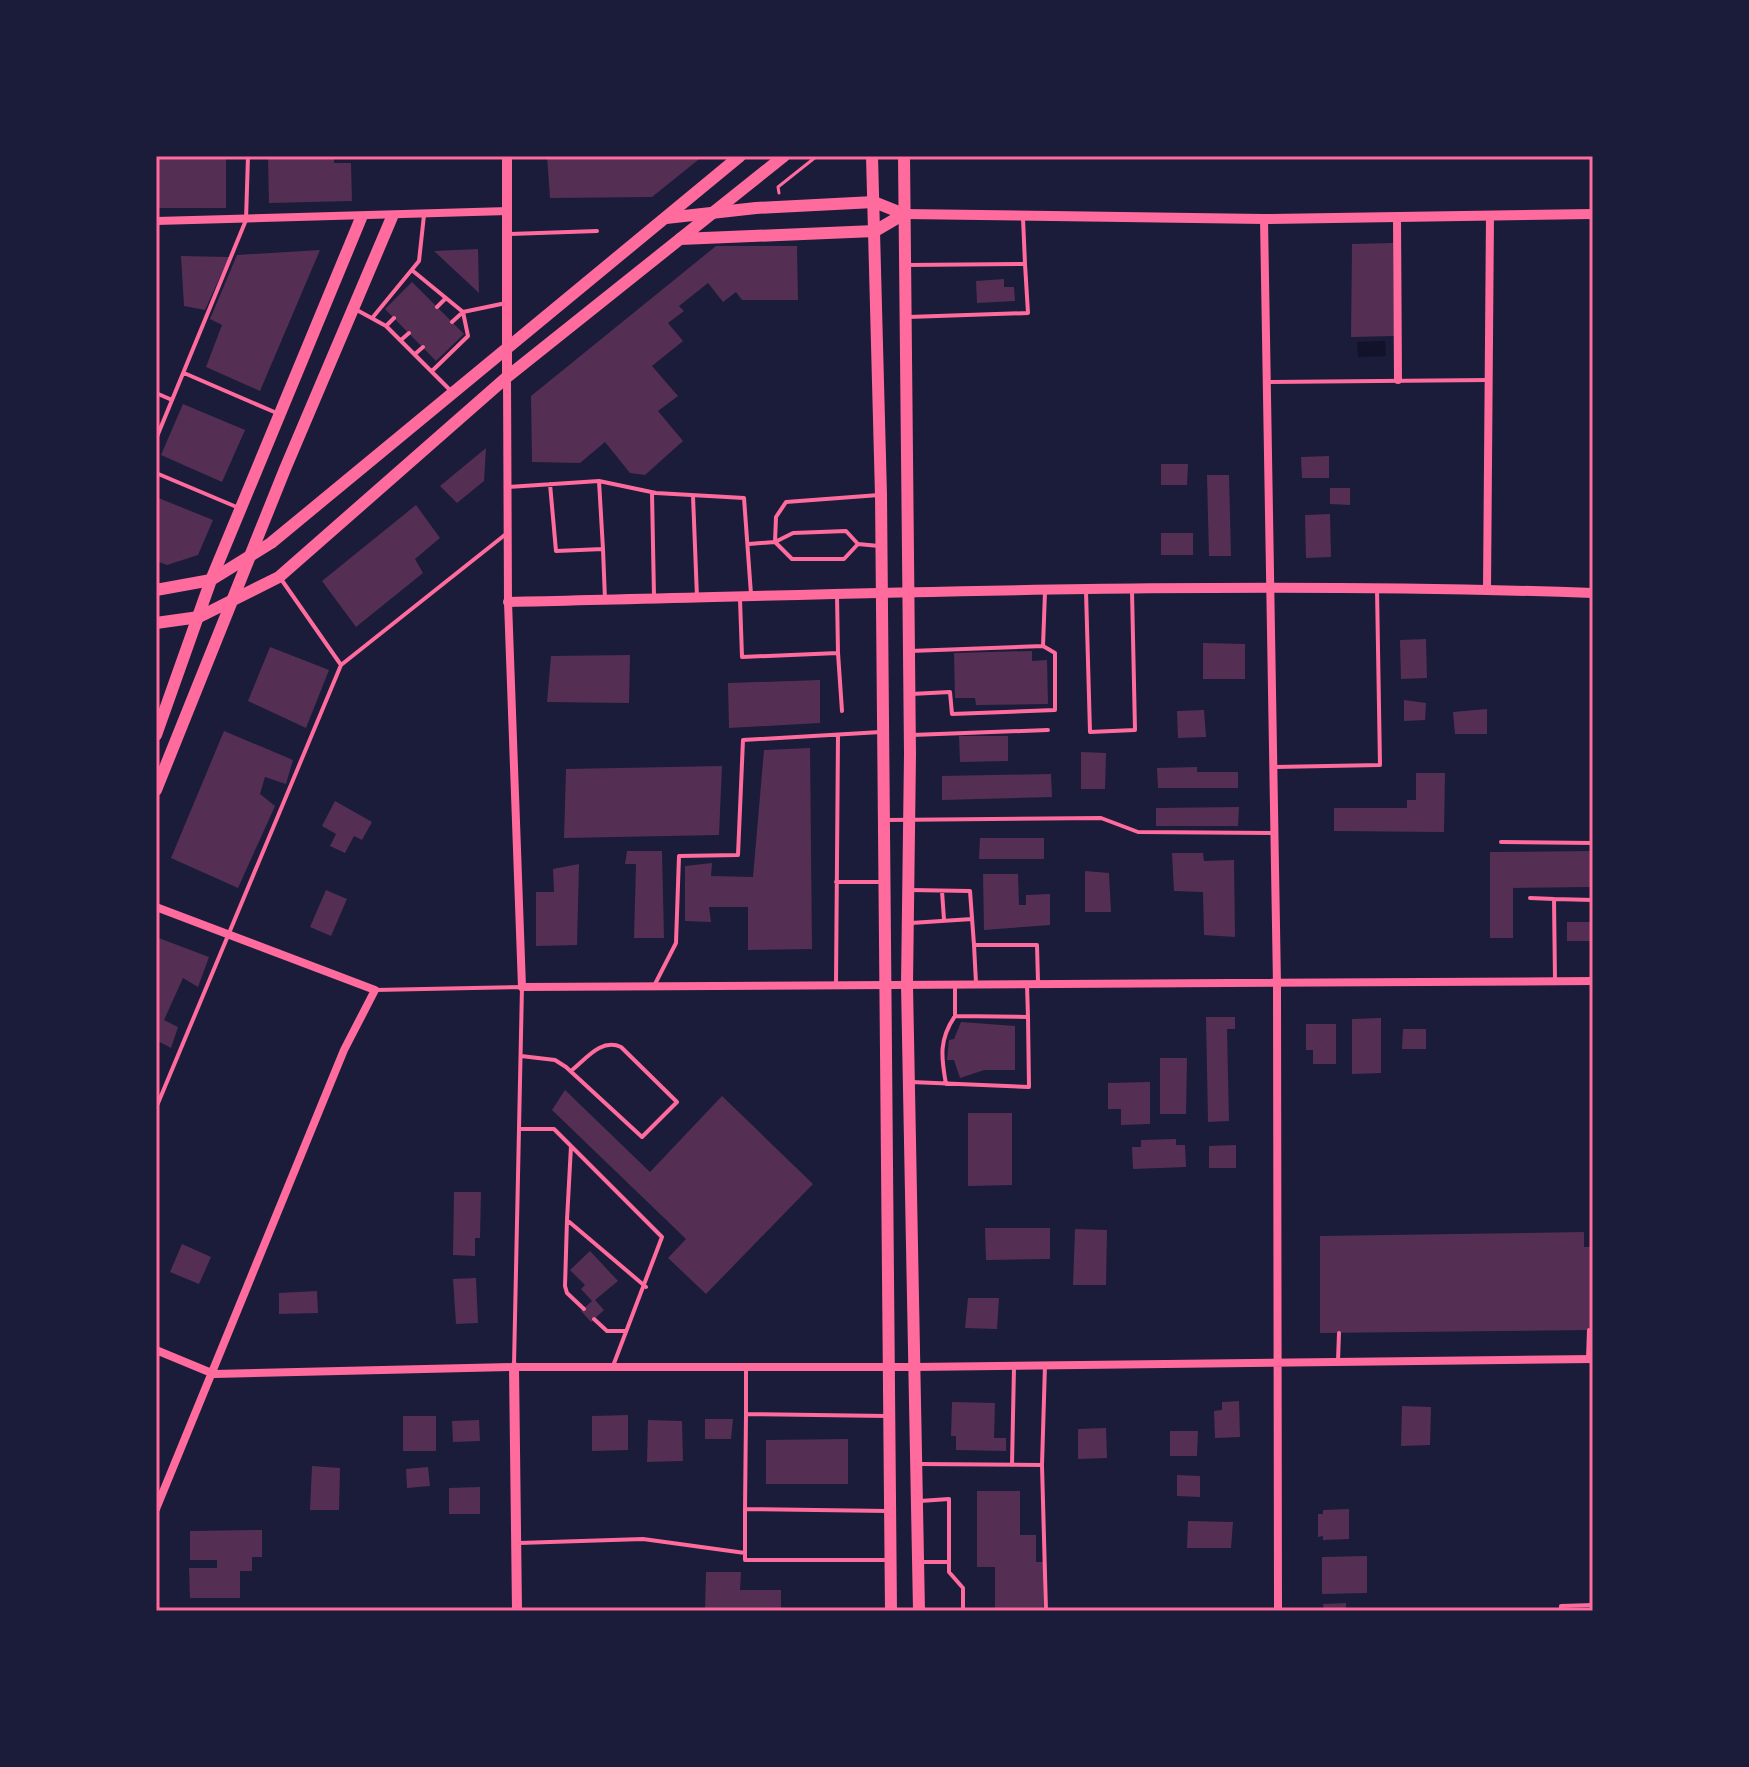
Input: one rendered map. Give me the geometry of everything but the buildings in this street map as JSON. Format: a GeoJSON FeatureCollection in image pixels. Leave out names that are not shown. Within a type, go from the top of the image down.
{"type":"FeatureCollection","features":[{"type":"Feature","properties":{"kind":"main road"},"geometry":{"type":"LineString","coordinates":[[156,590],[211,580],[271,543],[740,156]]}},
{"type":"Feature","properties":{"kind":"main road"},"geometry":{"type":"LineString","coordinates":[[156,623],[199,617],[279,577],[507,377],[784,156]]}},
{"type":"Feature","properties":{"kind":"main road"},"geometry":{"type":"LineString","coordinates":[[872,156],[881,495],[891,1611]]}},
{"type":"Feature","properties":{"kind":"main road"},"geometry":{"type":"LineString","coordinates":[[904,156],[906,593],[910,735],[907,985],[919,1611]]}},
{"type":"Feature","properties":{"kind":"main road"},"geometry":{"type":"LineString","coordinates":[[666,218],[712,212],[874,202],[904,214]]}},
{"type":"Feature","properties":{"kind":"main road"},"geometry":{"type":"LineString","coordinates":[[680,239],[875,231],[904,214]]}},
{"type":"Feature","properties":{"kind":"main road"},"geometry":{"type":"LineString","coordinates":[[156,790],[249,556],[392,217]]}},
{"type":"Feature","properties":{"kind":"main road"},"geometry":{"type":"LineString","coordinates":[[156,735],[211,580],[361,218]]}},
{"type":"Feature","properties":{"kind":"street"},"geometry":{"type":"LineString","coordinates":[[507,156],[508,602],[522,987],[1593,981]]}},
{"type":"Feature","properties":{"kind":"street"},"geometry":{"type":"LineString","coordinates":[[156,221],[361,218],[508,211]]}},
{"type":"Feature","properties":{"kind":"street"},"geometry":{"type":"LineString","coordinates":[[904,214],[1264,219],[1593,214]]}},
{"type":"Feature","properties":{"kind":"street"},"geometry":{"type":"LineString","coordinates":[[1487,589],[1490,215]]}},
{"type":"Feature","properties":{"kind":"street"},"geometry":{"type":"LineString","coordinates":[[1397,217],[1398,380]]}},
{"type":"Feature","properties":{"kind":"street"},"geometry":{"type":"LineString","coordinates":[[1264,219],[1277,985],[1278,1611]]}},
{"type":"Feature","properties":{"kind":"street"},"geometry":{"type":"LineString","coordinates":[[508,602],[1086,591],[1487,589],[1593,593]]}},
{"type":"Feature","properties":{"kind":"street"},"geometry":{"type":"LineString","coordinates":[[156,907],[375,990],[344,1050],[214,1374],[156,1509]]}},
{"type":"Feature","properties":{"kind":"street"},"geometry":{"type":"LineString","coordinates":[[156,1350],[214,1374],[514,1367],[915,1367],[1591,1359]]}},
{"type":"Feature","properties":{"kind":"street"},"geometry":{"type":"LineString","coordinates":[[514,1367],[517,1611]]}},
{"type":"Feature","properties":{"kind":"lane"},"geometry":{"type":"LineString","coordinates":[[156,439],[246,220],[248,156]]}},
{"type":"Feature","properties":{"kind":"lane"},"geometry":{"type":"LineString","coordinates":[[373,317],[419,261],[424,215]]}},
{"type":"Feature","properties":{"kind":"lane"},"geometry":{"type":"LineString","coordinates":[[905,318],[1028,313],[1023,216]]}},
{"type":"Feature","properties":{"kind":"lane"},"geometry":{"type":"LineString","coordinates":[[508,234],[597,231]]}},
{"type":"Feature","properties":{"kind":"lane"},"geometry":{"type":"LineString","coordinates":[[904,265],[1025,264]]}},
{"type":"Feature","properties":{"kind":"lane"},"geometry":{"type":"LineString","coordinates":[[413,271],[463,312],[468,336],[432,371]]}},
{"type":"Feature","properties":{"kind":"lane"},"geometry":{"type":"LineString","coordinates":[[422,292],[430,285]]}},
{"type":"Feature","properties":{"kind":"lane"},"geometry":{"type":"LineString","coordinates":[[437,307],[446,298]]}},
{"type":"Feature","properties":{"kind":"lane"},"geometry":{"type":"LineString","coordinates":[[452,322],[463,312],[507,302]]}},
{"type":"Feature","properties":{"kind":"lane"},"geometry":{"type":"LineString","coordinates":[[353,308],[386,326],[452,392]]}},
{"type":"Feature","properties":{"kind":"lane"},"geometry":{"type":"LineString","coordinates":[[386,326],[394,318]]}},
{"type":"Feature","properties":{"kind":"lane"},"geometry":{"type":"LineString","coordinates":[[401,340],[409,333]]}},
{"type":"Feature","properties":{"kind":"lane"},"geometry":{"type":"LineString","coordinates":[[415,354],[423,347]]}},
{"type":"Feature","properties":{"kind":"lane"},"geometry":{"type":"LineString","coordinates":[[183,373],[281,415]]}},
{"type":"Feature","properties":{"kind":"lane"},"geometry":{"type":"LineString","coordinates":[[1266,382],[1489,380]]}},
{"type":"Feature","properties":{"kind":"lane"},"geometry":{"type":"LineString","coordinates":[[156,393],[172,400]]}},
{"type":"Feature","properties":{"kind":"lane"},"geometry":{"type":"LineString","coordinates":[[156,473],[242,509]]}},
{"type":"Feature","properties":{"kind":"lane"},"geometry":{"type":"LineString","coordinates":[[508,487],[599,481],[652,492],[744,498],[748,544],[742,657],[838,653]]}},
{"type":"Feature","properties":{"kind":"lane"},"geometry":{"type":"LineString","coordinates":[[599,481],[605,600]]}},
{"type":"Feature","properties":{"kind":"lane"},"geometry":{"type":"LineString","coordinates":[[550,484],[556,551],[603,549]]}},
{"type":"Feature","properties":{"kind":"lane"},"geometry":{"type":"LineString","coordinates":[[652,492],[654,599]]}},
{"type":"Feature","properties":{"kind":"lane"},"geometry":{"type":"LineString","coordinates":[[858,544],[844,559],[801,560],[786,556],[775,542],[776,517],[786,502],[881,495]]}},
{"type":"Feature","properties":{"kind":"lane"},"geometry":{"type":"LineString","coordinates":[[693,496],[697,598]]}},
{"type":"Feature","properties":{"kind":"lane"},"geometry":{"type":"LineString","coordinates":[[748,544],[775,542],[793,533],[846,531],[858,544],[881,546]]}},
{"type":"Feature","properties":{"kind":"lane"},"geometry":{"type":"LineString","coordinates":[[156,1108],[341,665],[508,533]]}},
{"type":"Feature","properties":{"kind":"lane"},"geometry":{"type":"LineString","coordinates":[[279,577],[341,665]]}},
{"type":"Feature","properties":{"kind":"lane"},"geometry":{"type":"LineString","coordinates":[[1273,767],[1380,765],[1377,589]]}},
{"type":"Feature","properties":{"kind":"lane"},"geometry":{"type":"LineString","coordinates":[[1086,591],[1090,732],[1135,730],[1132,591]]}},
{"type":"Feature","properties":{"kind":"lane"},"geometry":{"type":"LineString","coordinates":[[1043,646],[1045,592]]}},
{"type":"Feature","properties":{"kind":"lane"},"geometry":{"type":"LineString","coordinates":[[837,594],[842,711]]}},
{"type":"Feature","properties":{"kind":"lane"},"geometry":{"type":"LineString","coordinates":[[908,651],[1043,646],[1055,653],[1055,710],[952,714],[950,692],[909,694]]}},
{"type":"Feature","properties":{"kind":"lane"},"geometry":{"type":"LineString","coordinates":[[910,735],[1048,730]]}},
{"type":"Feature","properties":{"kind":"lane"},"geometry":{"type":"LineString","coordinates":[[654,986],[676,943],[679,856],[738,855],[743,740],[883,732]]}},
{"type":"Feature","properties":{"kind":"lane"},"geometry":{"type":"LineString","coordinates":[[836,985],[838,735]]}},
{"type":"Feature","properties":{"kind":"lane"},"geometry":{"type":"LineString","coordinates":[[884,820],[1101,818],[1138,832],[1274,833]]}},
{"type":"Feature","properties":{"kind":"lane"},"geometry":{"type":"LineString","coordinates":[[1501,842],[1593,843]]}},
{"type":"Feature","properties":{"kind":"lane"},"geometry":{"type":"LineString","coordinates":[[836,882],[884,882]]}},
{"type":"Feature","properties":{"kind":"lane"},"geometry":{"type":"LineString","coordinates":[[908,890],[958,894],[970,891],[976,985]]}},
{"type":"Feature","properties":{"kind":"lane"},"geometry":{"type":"LineString","coordinates":[[942,891],[944,920]]}},
{"type":"Feature","properties":{"kind":"lane"},"geometry":{"type":"LineString","coordinates":[[1530,898],[1593,900]]}},
{"type":"Feature","properties":{"kind":"lane"},"geometry":{"type":"LineString","coordinates":[[1554,899],[1555,980]]}},
{"type":"Feature","properties":{"kind":"lane"},"geometry":{"type":"LineString","coordinates":[[909,923],[972,919]]}},
{"type":"Feature","properties":{"kind":"lane"},"geometry":{"type":"LineString","coordinates":[[974,945],[1037,945],[1038,985]]}},
{"type":"Feature","properties":{"kind":"lane"},"geometry":{"type":"LineString","coordinates":[[946,1084],[941,1047],[945,1031],[955,1016],[955,985]]}},
{"type":"Feature","properties":{"kind":"lane"},"geometry":{"type":"LineString","coordinates":[[909,1082],[1029,1087],[1027,985]]}},
{"type":"Feature","properties":{"kind":"lane"},"geometry":{"type":"LineString","coordinates":[[375,990],[522,987],[514,1367]]}},
{"type":"Feature","properties":{"kind":"lane"},"geometry":{"type":"LineString","coordinates":[[955,1016],[1028,1017]]}},
{"type":"Feature","properties":{"kind":"lane"},"geometry":{"type":"LineString","coordinates":[[521,1056],[555,1060],[642,1137],[677,1102],[621,1047],[612,1044],[604,1044],[571,1071]]}},
{"type":"Feature","properties":{"kind":"lane"},"geometry":{"type":"LineString","coordinates":[[519,1129],[554,1129],[662,1237],[646,1287],[625,1331],[613,1367]]}},
{"type":"Feature","properties":{"kind":"lane"},"geometry":{"type":"LineString","coordinates":[[571,1146],[565,1286],[567,1293],[584,1309]]}},
{"type":"Feature","properties":{"kind":"lane"},"geometry":{"type":"LineString","coordinates":[[567,1220],[646,1287]]}},
{"type":"Feature","properties":{"kind":"lane"},"geometry":{"type":"LineString","coordinates":[[594,1319],[607,1331],[625,1331]]}},
{"type":"Feature","properties":{"kind":"lane"},"geometry":{"type":"LineString","coordinates":[[1589,1330],[1591,1359]]}},
{"type":"Feature","properties":{"kind":"lane"},"geometry":{"type":"LineString","coordinates":[[1338,1361],[1339,1333]]}},
{"type":"Feature","properties":{"kind":"lane"},"geometry":{"type":"LineString","coordinates":[[1012,1465],[1014,1365]]}},
{"type":"Feature","properties":{"kind":"lane"},"geometry":{"type":"LineString","coordinates":[[1045,1365],[1042,1465],[1046,1611]]}},
{"type":"Feature","properties":{"kind":"lane"},"geometry":{"type":"LineString","coordinates":[[746,1367],[745,1560],[890,1560]]}},
{"type":"Feature","properties":{"kind":"lane"},"geometry":{"type":"LineString","coordinates":[[746,1414],[888,1416]]}},
{"type":"Feature","properties":{"kind":"lane"},"geometry":{"type":"LineString","coordinates":[[916,1464],[1042,1465]]}},
{"type":"Feature","properties":{"kind":"lane"},"geometry":{"type":"LineString","coordinates":[[917,1501],[949,1499],[949,1572],[963,1588],[963,1611]]}},
{"type":"Feature","properties":{"kind":"lane"},"geometry":{"type":"LineString","coordinates":[[745,1509],[890,1511]]}},
{"type":"Feature","properties":{"kind":"lane"},"geometry":{"type":"LineString","coordinates":[[516,1543],[643,1539],[745,1553]]}},
{"type":"Feature","properties":{"kind":"lane"},"geometry":{"type":"LineString","coordinates":[[918,1562],[949,1562]]}},
{"type":"Feature","properties":{"kind":"lane"},"geometry":{"type":"LineString","coordinates":[[1561,1611],[1561,1606],[1593,1605]]}},
{"type":"Feature","properties":{"kind":"path"},"geometry":{"type":"LineString","coordinates":[[778,187],[817,156]]}},
{"type":"Feature","properties":{"kind":"shaded area"},"geometry":{"type":"Polygon","coordinates":[[[1385,341],[1386,356],[1358,357],[1357,342],[1385,341]]]}}]}
